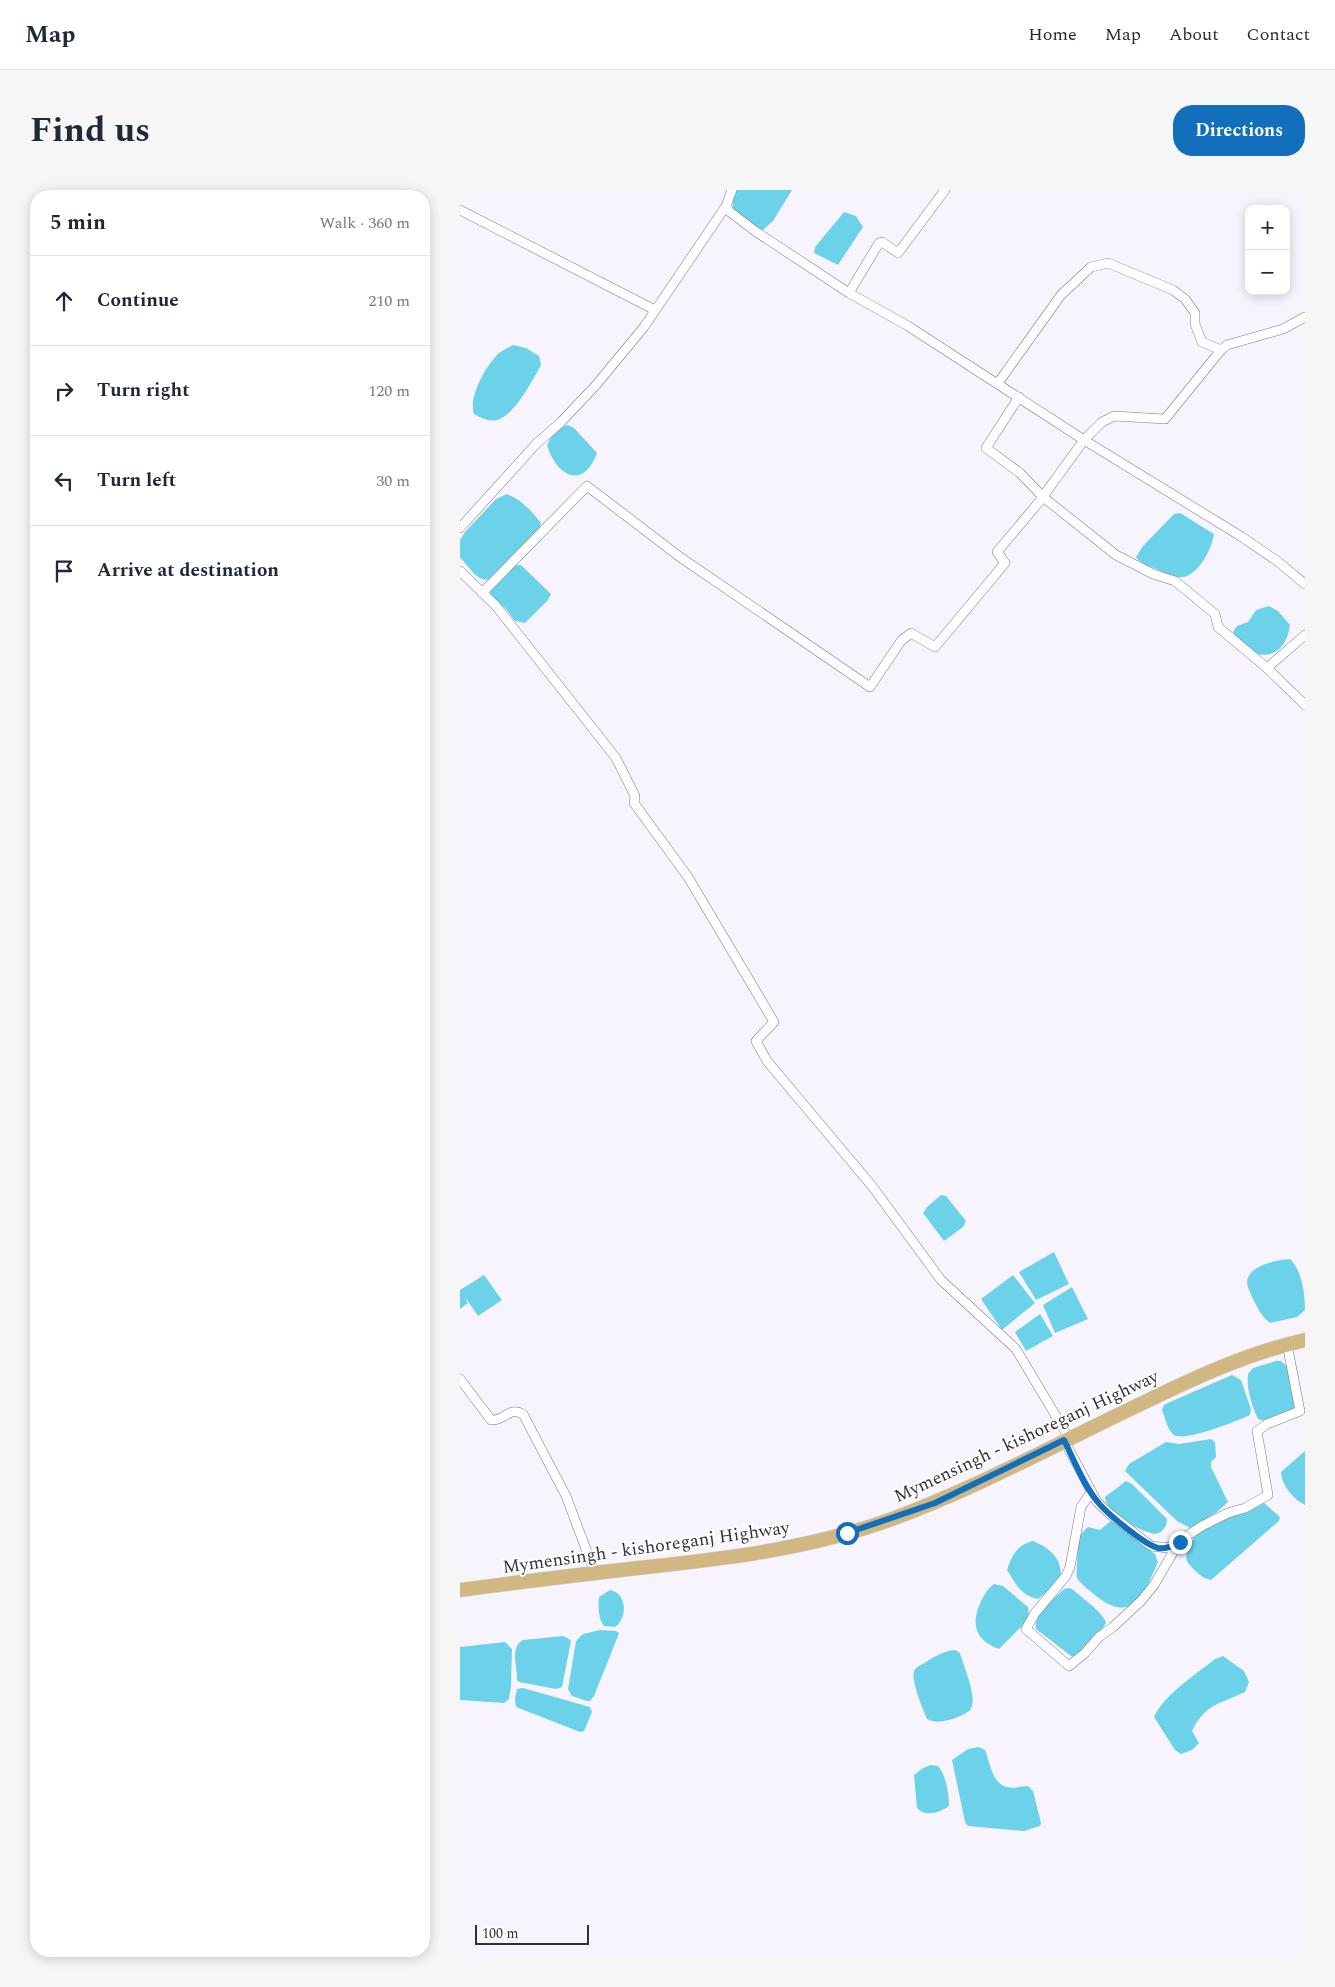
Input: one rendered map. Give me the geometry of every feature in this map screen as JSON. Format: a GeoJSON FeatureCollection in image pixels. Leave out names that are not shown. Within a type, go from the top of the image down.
{"type":"FeatureCollection","features":[{"type":"Feature","properties":{"kind":"main road","name":"Mymensingh - kishoreganj Highway"},"geometry":{"type":"LineString","coordinates":[[460,1590],[711,1560],[801,1545],[847,1533],[935,1503],[1066,1439],[1237,1360],[1305,1340]]}},
{"type":"Feature","properties":{"kind":"street"},"geometry":{"type":"LineString","coordinates":[[460,528],[536,444],[561,422],[596,385],[644,327],[726,206],[732,190]]}},
{"type":"Feature","properties":{"kind":"street"},"geometry":{"type":"LineString","coordinates":[[848,293],[878,243],[882,242],[898,252],[945,190]]}},
{"type":"Feature","properties":{"kind":"street"},"geometry":{"type":"LineString","coordinates":[[726,206],[730,212],[755,231],[848,293],[908,326],[1084,440],[1242,537],[1277,561],[1305,584]]}},
{"type":"Feature","properties":{"kind":"street"},"geometry":{"type":"LineString","coordinates":[[460,210],[654,310]]}},
{"type":"Feature","properties":{"kind":"street"},"geometry":{"type":"LineString","coordinates":[[998,383],[1061,295],[1091,266],[1108,263],[1173,290],[1185,299],[1195,313],[1195,324],[1202,342],[1222,350]]}},
{"type":"Feature","properties":{"kind":"street"},"geometry":{"type":"LineString","coordinates":[[482,593],[587,486],[680,557],[870,687],[901,641],[911,633],[935,647],[1005,563],[997,552],[1043,496],[1084,440],[1102,422],[1114,416],[1165,419],[1228,345],[1283,329],[1305,317]]}},
{"type":"Feature","properties":{"kind":"street"},"geometry":{"type":"LineString","coordinates":[[1019,397],[986,448],[1020,473],[1043,496],[1116,555],[1153,574],[1176,582],[1215,614],[1218,627],[1267,668],[1305,705]]}},
{"type":"Feature","properties":{"kind":"street"},"geometry":{"type":"LineString","coordinates":[[460,571],[496,606],[616,758],[635,796],[634,803],[688,877],[774,1022],[756,1041],[767,1061],[872,1186],[941,1280],[1016,1349],[1066,1439],[1097,1502],[1150,1546],[1168,1548],[1202,1526],[1228,1513],[1245,1508],[1268,1495],[1257,1431],[1267,1424],[1300,1411],[1287,1344]]}},
{"type":"Feature","properties":{"kind":"street"},"geometry":{"type":"LineString","coordinates":[[1267,668],[1305,635]]}},
{"type":"Feature","properties":{"kind":"street"},"geometry":{"type":"LineString","coordinates":[[460,1379],[491,1420],[494,1421],[513,1410],[523,1414],[566,1496],[595,1573]]}},
{"type":"Feature","properties":{"kind":"street"},"geometry":{"type":"LineString","coordinates":[[1091,1492],[1081,1507],[1070,1567],[1066,1576],[1035,1613],[1026,1629],[1069,1666],[1141,1600],[1154,1585],[1180,1542]]}},
{"type":"Feature","properties":{"kind":"water"},"geometry":{"type":"Polygon","coordinates":[[[737,190],[792,190],[773,221],[762,231],[733,212],[733,199],[737,190]]]}},
{"type":"Feature","properties":{"kind":"water"},"geometry":{"type":"Polygon","coordinates":[[[844,212],[856,216],[863,227],[838,265],[814,253],[815,247],[844,212]]]}},
{"type":"Feature","properties":{"kind":"water"},"geometry":{"type":"Polygon","coordinates":[[[513,345],[526,348],[539,356],[541,365],[528,388],[510,412],[497,420],[482,418],[474,414],[473,407],[479,382],[494,358],[513,345]]]}},
{"type":"Feature","properties":{"kind":"water"},"geometry":{"type":"Polygon","coordinates":[[[568,425],[574,428],[597,453],[585,472],[577,475],[570,475],[557,465],[547,445],[556,432],[568,425]]]}},
{"type":"Feature","properties":{"kind":"water"},"geometry":{"type":"Polygon","coordinates":[[[507,494],[522,502],[534,514],[541,523],[539,530],[491,579],[481,579],[460,558],[460,540],[465,532],[496,499],[507,494]]]}},
{"type":"Feature","properties":{"kind":"water"},"geometry":{"type":"Polygon","coordinates":[[[1180,513],[1214,534],[1211,546],[1197,569],[1187,576],[1175,577],[1145,564],[1136,557],[1143,546],[1174,514],[1180,513]]]}},
{"type":"Feature","properties":{"kind":"water"},"geometry":{"type":"Polygon","coordinates":[[[521,565],[551,594],[548,600],[525,623],[515,621],[490,592],[505,572],[521,565]]]}},
{"type":"Feature","properties":{"kind":"water"},"geometry":{"type":"Polygon","coordinates":[[[1269,606],[1278,611],[1290,625],[1287,638],[1274,653],[1256,654],[1240,642],[1233,632],[1237,626],[1248,622],[1256,610],[1269,606]]]}},
{"type":"Feature","properties":{"kind":"water"},"geometry":{"type":"Polygon","coordinates":[[[941,1195],[946,1196],[966,1221],[963,1227],[944,1241],[923,1213],[941,1195]]]}},
{"type":"Feature","properties":{"kind":"water"},"geometry":{"type":"Polygon","coordinates":[[[1054,1252],[1069,1284],[1036,1300],[1019,1272],[1054,1252]]]}},
{"type":"Feature","properties":{"kind":"water"},"geometry":{"type":"Polygon","coordinates":[[[1290,1259],[1300,1276],[1305,1310],[1297,1317],[1270,1323],[1258,1308],[1247,1282],[1252,1271],[1264,1264],[1290,1259]]]}},
{"type":"Feature","properties":{"kind":"water"},"geometry":{"type":"Polygon","coordinates":[[[484,1275],[502,1300],[478,1316],[465,1297],[468,1303],[460,1309],[460,1290],[484,1275]]]}},
{"type":"Feature","properties":{"kind":"water"},"geometry":{"type":"Polygon","coordinates":[[[1013,1275],[1035,1303],[1002,1330],[981,1299],[1013,1275]]]}},
{"type":"Feature","properties":{"kind":"water"},"geometry":{"type":"Polygon","coordinates":[[[1072,1287],[1088,1319],[1055,1333],[1043,1305],[1072,1287]]]}},
{"type":"Feature","properties":{"kind":"water"},"geometry":{"type":"Polygon","coordinates":[[[1040,1314],[1053,1336],[1026,1351],[1015,1332],[1040,1314]]]}},
{"type":"Feature","properties":{"kind":"water"},"geometry":{"type":"Polygon","coordinates":[[[1281,1361],[1289,1368],[1297,1407],[1294,1411],[1264,1421],[1258,1419],[1252,1403],[1248,1385],[1248,1374],[1253,1368],[1281,1361]]]}},
{"type":"Feature","properties":{"kind":"water"},"geometry":{"type":"Polygon","coordinates":[[[1232,1375],[1241,1380],[1251,1409],[1250,1415],[1223,1426],[1189,1436],[1174,1435],[1172,1433],[1162,1410],[1164,1405],[1232,1375]]]}},
{"type":"Feature","properties":{"kind":"water"},"geometry":{"type":"Polygon","coordinates":[[[1211,1439],[1215,1442],[1216,1457],[1211,1462],[1211,1467],[1228,1502],[1217,1512],[1190,1528],[1177,1521],[1125,1471],[1129,1464],[1166,1442],[1179,1444],[1211,1439]]]}},
{"type":"Feature","properties":{"kind":"water"},"geometry":{"type":"Polygon","coordinates":[[[1305,1451],[1305,1505],[1289,1492],[1283,1482],[1281,1472],[1305,1451]]]}},
{"type":"Feature","properties":{"kind":"water"},"geometry":{"type":"Polygon","coordinates":[[[1126,1481],[1132,1484],[1167,1519],[1166,1526],[1161,1532],[1155,1534],[1141,1530],[1125,1521],[1111,1509],[1105,1497],[1126,1481]]]}},
{"type":"Feature","properties":{"kind":"water"},"geometry":{"type":"Polygon","coordinates":[[[1263,1502],[1280,1517],[1279,1521],[1211,1580],[1204,1578],[1196,1572],[1186,1557],[1192,1541],[1197,1535],[1211,1525],[1242,1513],[1263,1502]]]}},
{"type":"Feature","properties":{"kind":"water"},"geometry":{"type":"Polygon","coordinates":[[[1112,1520],[1155,1554],[1158,1562],[1149,1583],[1138,1600],[1122,1608],[1112,1606],[1100,1599],[1077,1578],[1079,1539],[1081,1535],[1088,1527],[1100,1530],[1112,1520]]]}},
{"type":"Feature","properties":{"kind":"water"},"geometry":{"type":"Polygon","coordinates":[[[1033,1541],[1053,1554],[1059,1563],[1061,1576],[1038,1599],[1023,1592],[1007,1570],[1016,1551],[1023,1545],[1033,1541]]]}},
{"type":"Feature","properties":{"kind":"water"},"geometry":{"type":"Polygon","coordinates":[[[994,1584],[1003,1586],[1028,1607],[1029,1617],[999,1649],[985,1642],[976,1627],[979,1606],[987,1591],[994,1584]]]}},
{"type":"Feature","properties":{"kind":"water"},"geometry":{"type":"Polygon","coordinates":[[[1064,1589],[1072,1589],[1097,1610],[1106,1623],[1099,1634],[1077,1656],[1071,1656],[1036,1629],[1036,1623],[1041,1612],[1064,1589]]]}},
{"type":"Feature","properties":{"kind":"water"},"geometry":{"type":"Polygon","coordinates":[[[610,1590],[620,1596],[624,1606],[622,1618],[615,1627],[604,1626],[599,1612],[599,1597],[610,1590]]]}},
{"type":"Feature","properties":{"kind":"water"},"geometry":{"type":"Polygon","coordinates":[[[600,1630],[616,1631],[619,1633],[594,1696],[590,1701],[587,1701],[572,1696],[568,1689],[576,1641],[583,1634],[600,1630]]]}},
{"type":"Feature","properties":{"kind":"water"},"geometry":{"type":"Polygon","coordinates":[[[563,1636],[571,1641],[562,1687],[556,1689],[517,1680],[515,1653],[519,1643],[523,1640],[563,1636]]]}},
{"type":"Feature","properties":{"kind":"water"},"geometry":{"type":"Polygon","coordinates":[[[505,1642],[512,1649],[509,1699],[504,1703],[460,1700],[460,1647],[505,1642]]]}},
{"type":"Feature","properties":{"kind":"water"},"geometry":{"type":"Polygon","coordinates":[[[955,1650],[960,1653],[967,1674],[972,1691],[972,1705],[970,1710],[953,1719],[940,1722],[930,1721],[927,1719],[917,1693],[914,1679],[915,1669],[938,1655],[955,1650]]]}},
{"type":"Feature","properties":{"kind":"water"},"geometry":{"type":"Polygon","coordinates":[[[1223,1656],[1244,1671],[1249,1682],[1245,1692],[1208,1710],[1192,1731],[1199,1743],[1192,1750],[1181,1754],[1175,1750],[1154,1717],[1165,1701],[1181,1685],[1215,1659],[1223,1656]]]}},
{"type":"Feature","properties":{"kind":"water"},"geometry":{"type":"Polygon","coordinates":[[[523,1688],[590,1707],[592,1712],[584,1731],[580,1732],[516,1707],[517,1689],[523,1688]]]}},
{"type":"Feature","properties":{"kind":"water"},"geometry":{"type":"Polygon","coordinates":[[[979,1747],[985,1750],[998,1782],[1012,1788],[1028,1786],[1033,1791],[1041,1823],[1040,1826],[1024,1831],[968,1826],[965,1822],[952,1760],[968,1749],[979,1747]]]}},
{"type":"Feature","properties":{"kind":"water"},"geometry":{"type":"Polygon","coordinates":[[[931,1765],[938,1766],[943,1774],[948,1790],[949,1806],[941,1811],[928,1813],[917,1808],[914,1775],[931,1765]]]}},
{"type":"Feature","properties":{"kind":"route"},"geometry":{"type":"LineString","coordinates":[[847,1533],[935,1503],[1064,1440],[1097,1502],[1110,1514],[1150,1546],[1168,1548],[1180,1542]]}}]}
